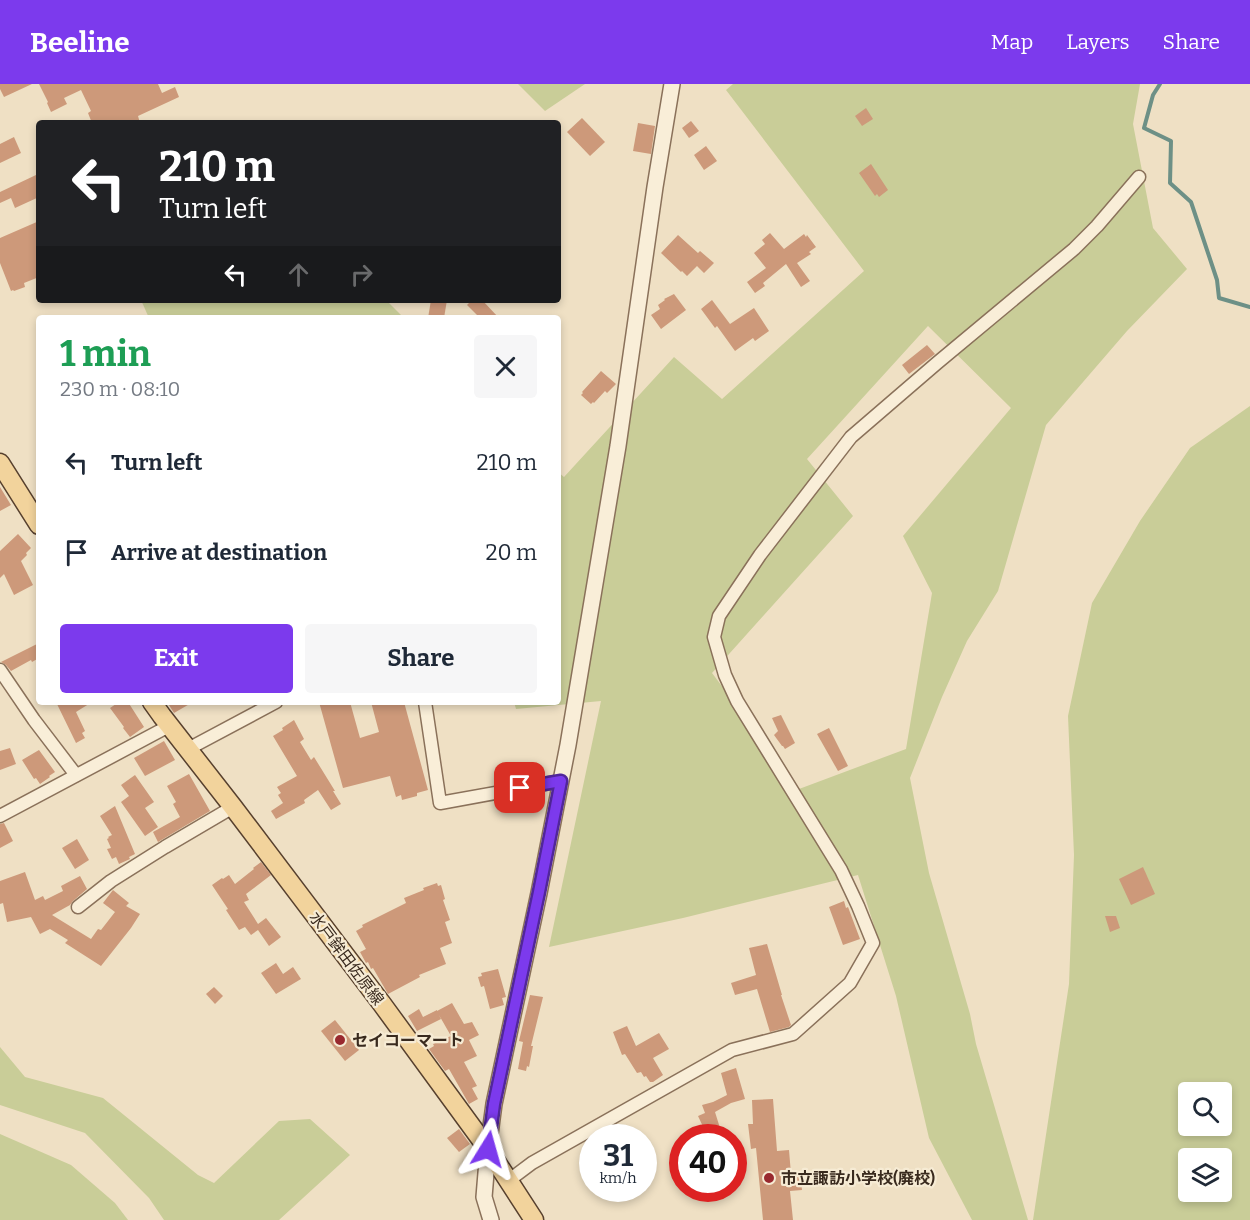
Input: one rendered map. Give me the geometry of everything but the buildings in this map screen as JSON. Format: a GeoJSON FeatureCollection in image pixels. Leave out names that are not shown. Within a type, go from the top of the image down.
{"type":"FeatureCollection","features":[{"type":"Feature","properties":{"kind":"main road"},"geometry":{"type":"LineString","coordinates":[[0,464],[36,520]]}},
{"type":"Feature","properties":{"kind":"main road","name":"水戸鉾田佐原線"},"geometry":{"type":"LineString","coordinates":[[155,705],[382,1004],[488,1149],[534,1220]]}},
{"type":"Feature","properties":{"kind":"street"},"geometry":{"type":"LineString","coordinates":[[491,1220],[484,1197],[494,1104],[561,781],[618,446],[672,84]]}},
{"type":"Feature","properties":{"kind":"street"},"geometry":{"type":"LineString","coordinates":[[508,1181],[532,1163],[732,1050],[793,1034],[850,983],[873,943],[841,870],[737,701],[725,675],[714,637],[719,616],[760,555],[852,437],[1074,249],[1139,177]]}},
{"type":"Feature","properties":{"kind":"street"},"geometry":{"type":"LineString","coordinates":[[0,670],[76,775]]}},
{"type":"Feature","properties":{"kind":"street"},"geometry":{"type":"LineString","coordinates":[[188,749],[270,705]]}},
{"type":"Feature","properties":{"kind":"street"},"geometry":{"type":"LineString","coordinates":[[425,705],[440,803],[561,781]]}},
{"type":"Feature","properties":{"kind":"street"},"geometry":{"type":"LineString","coordinates":[[0,816],[169,726]]}},
{"type":"Feature","properties":{"kind":"street"},"geometry":{"type":"LineString","coordinates":[[78,907],[111,881],[233,807]]}},
{"type":"Feature","properties":{"kind":"green space"},"geometry":{"type":"Polygon","coordinates":[[[518,84],[585,84],[545,111],[518,84]]]}},
{"type":"Feature","properties":{"kind":"green space"},"geometry":{"type":"Polygon","coordinates":[[[733,84],[1140,84],[1133,124],[1153,228],[1187,269],[1127,331],[1046,425],[998,591],[967,641],[910,778],[929,873],[1028,1220],[972,1220],[929,1138],[896,996],[858,875],[683,918],[549,947],[601,701],[561,705],[561,474],[564,477],[674,357],[722,399],[864,271],[726,90],[733,84]],[[928,326],[807,459],[853,516],[712,673],[799,789],[906,749],[932,593],[903,536],[1011,408],[928,326]]]}},
{"type":"Feature","properties":{"kind":"green space"},"geometry":{"type":"Polygon","coordinates":[[[142,303],[389,303],[401,315],[148,315],[142,303]]]}},
{"type":"Feature","properties":{"kind":"green space"},"geometry":{"type":"Polygon","coordinates":[[[1250,406],[1250,1220],[1033,1220],[1069,984],[1074,855],[1068,716],[1092,603],[1140,521],[1190,448],[1250,406]]]}},
{"type":"Feature","properties":{"kind":"green space"},"geometry":{"type":"Polygon","coordinates":[[[515,705],[558,705],[516,709],[515,705]]]}},
{"type":"Feature","properties":{"kind":"green space"},"geometry":{"type":"Polygon","coordinates":[[[0,1047],[25,1077],[103,1098],[198,1175],[214,1183],[279,1121],[310,1119],[350,1155],[279,1220],[164,1220],[149,1198],[85,1133],[0,1105],[0,1047]]]}},
{"type":"Feature","properties":{"kind":"green space"},"geometry":{"type":"Polygon","coordinates":[[[0,1134],[71,1165],[115,1203],[128,1220],[0,1220],[0,1134]]]}},
{"type":"Feature","properties":{"kind":"waterway"},"geometry":{"type":"LineString","coordinates":[[1160,84],[1153,95],[1144,128],[1171,141],[1170,183],[1191,202],[1217,280],[1219,298],[1250,307]]}},
{"type":"Feature","properties":{"kind":"place","name":"セイコーマート"},"geometry":{"type":"Point","coordinates":[340,1040]}},
{"type":"Feature","properties":{"kind":"place","name":"市立諏訪小学校(廃校)"},"geometry":{"type":"Point","coordinates":[769,1178]}},
{"type":"Feature","properties":{"kind":"route"},"geometry":{"type":"LineString","coordinates":[[488,1149],[494,1104],[561,781],[520,788]]}}]}
